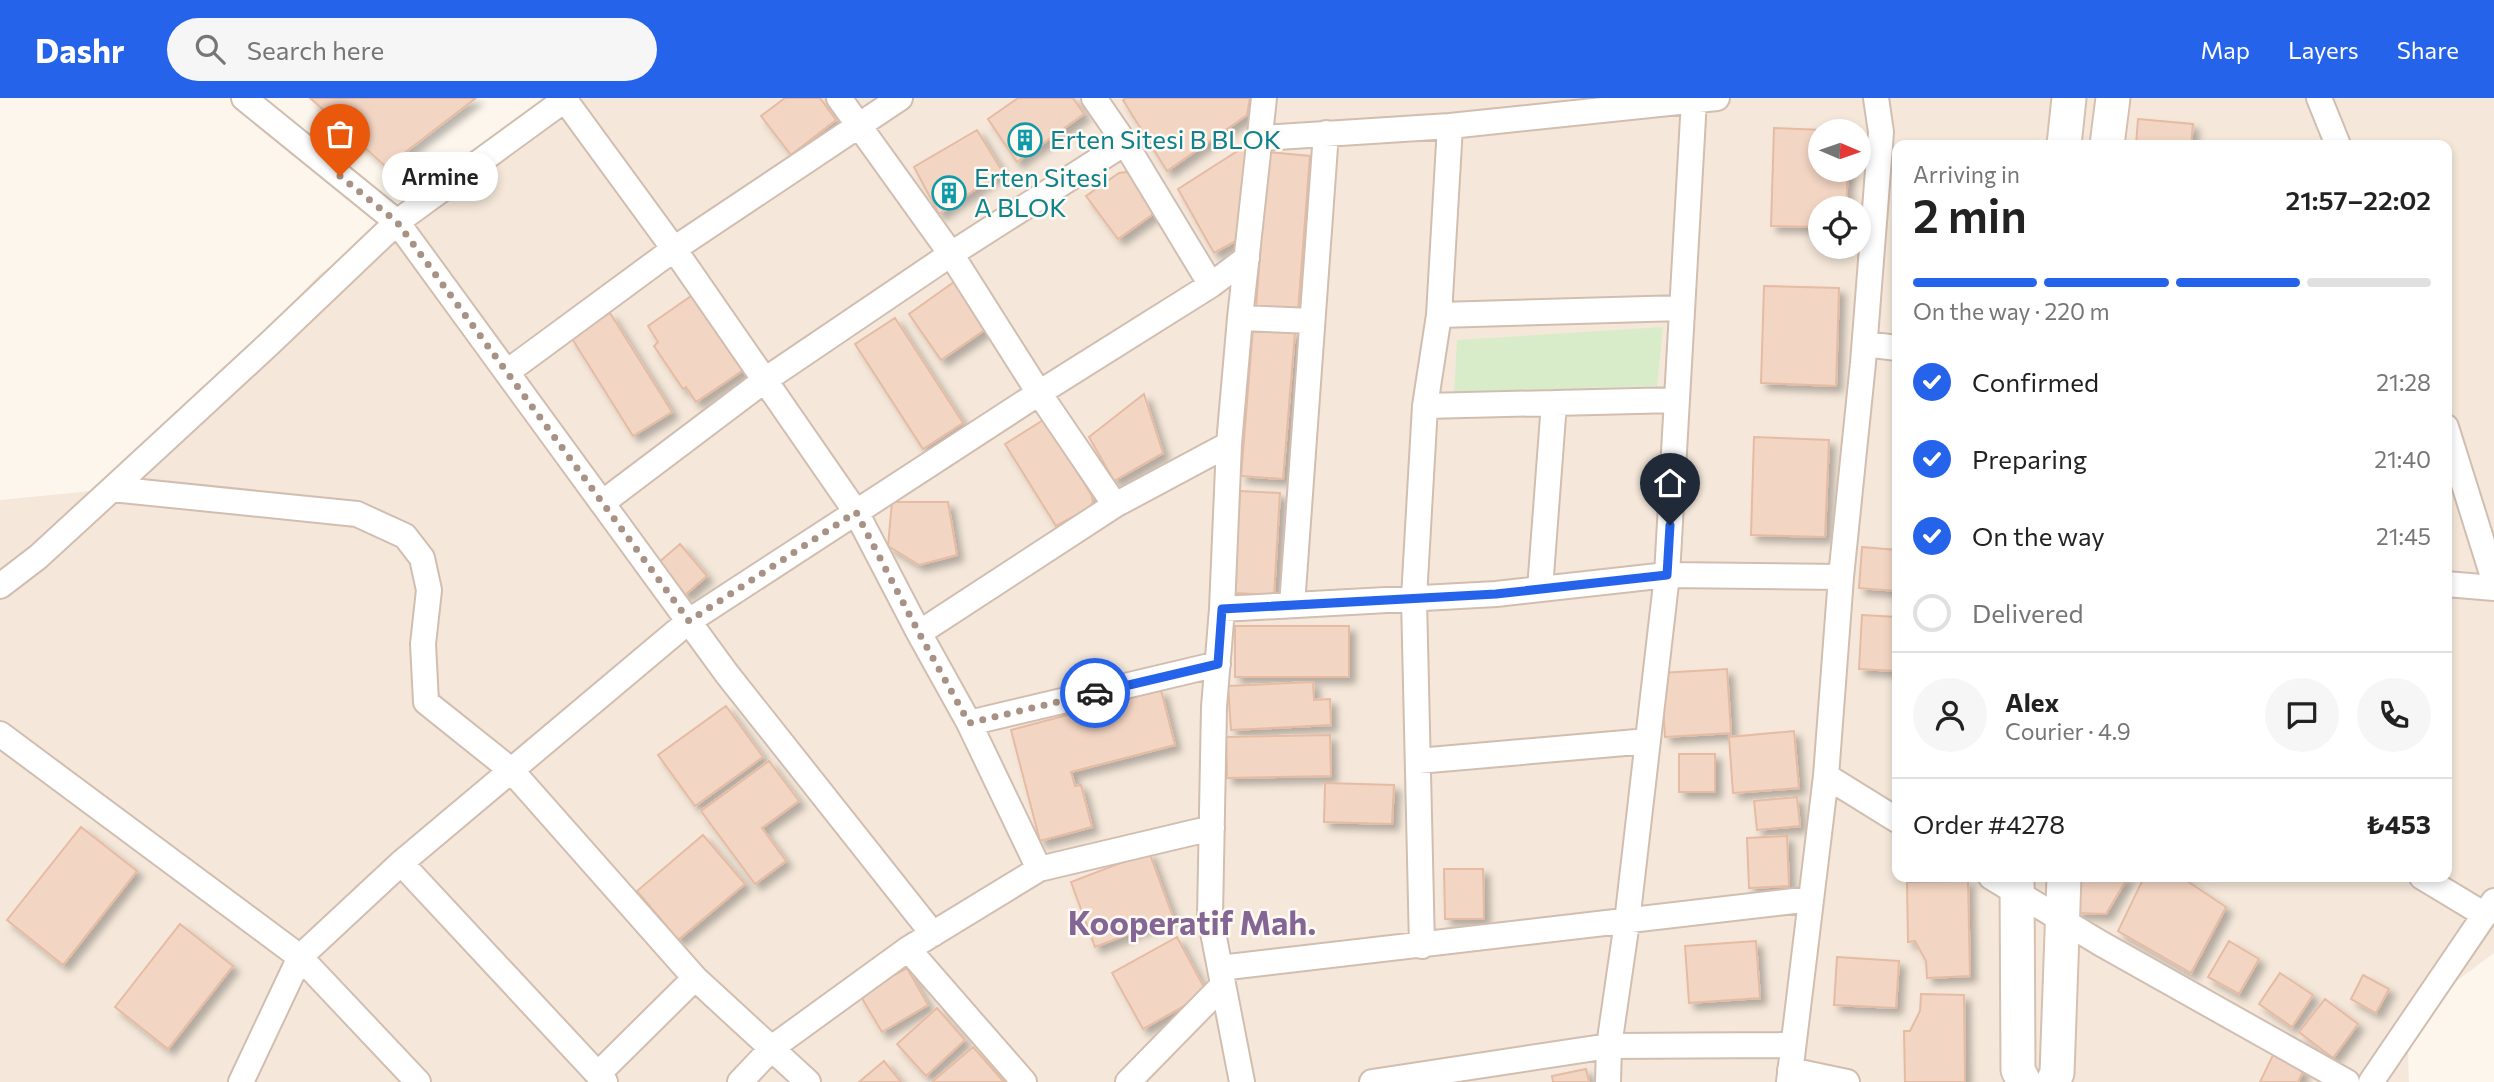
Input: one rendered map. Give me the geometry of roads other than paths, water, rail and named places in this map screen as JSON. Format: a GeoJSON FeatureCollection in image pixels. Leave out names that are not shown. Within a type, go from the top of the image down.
{"type":"FeatureCollection","features":[{"type":"Feature","properties":{"kind":"street"},"geometry":{"type":"LineString","coordinates":[[244,98],[397,222],[727,674],[933,934]]}},
{"type":"Feature","properties":{"kind":"street"},"geometry":{"type":"LineString","coordinates":[[839,98],[951,254],[1039,393],[1115,505]]}},
{"type":"Feature","properties":{"kind":"street"},"geometry":{"type":"LineString","coordinates":[[507,372],[674,248],[900,98]]}},
{"type":"Feature","properties":{"kind":"street"},"geometry":{"type":"LineString","coordinates":[[1094,98],[1125,143],[1211,285]]}},
{"type":"Feature","properties":{"kind":"street"},"geometry":{"type":"LineString","coordinates":[[1242,1082],[1210,917],[1214,707],[1222,609],[1229,444],[1264,98]]}},
{"type":"Feature","properties":{"kind":"street"},"geometry":{"type":"LineString","coordinates":[[1847,1082],[1789,1076],[1826,776],[1841,578],[1865,344],[1881,132],[1876,98]]}},
{"type":"Feature","properties":{"kind":"street"},"geometry":{"type":"LineString","coordinates":[[2065,140],[2069,98]]}},
{"type":"Feature","properties":{"kind":"street"},"geometry":{"type":"LineString","coordinates":[[2108,140],[2113,98]]}},
{"type":"Feature","properties":{"kind":"street"},"geometry":{"type":"LineString","coordinates":[[2319,98],[2336,140]]}},
{"type":"Feature","properties":{"kind":"street"},"geometry":{"type":"LineString","coordinates":[[0,586],[38,557],[270,344],[397,222],[566,99],[674,248],[856,512],[969,723],[1039,869]]}},
{"type":"Feature","properties":{"kind":"street"},"geometry":{"type":"LineString","coordinates":[[1261,138],[1450,126],[1706,99],[1682,308],[1667,575],[1627,922],[1609,1046],[1608,1082]]}},
{"type":"Feature","properties":{"kind":"street"},"geometry":{"type":"LineString","coordinates":[[1422,946],[1414,598],[1425,406],[1439,315],[1450,126]]}},
{"type":"Feature","properties":{"kind":"street"},"geometry":{"type":"LineString","coordinates":[[1292,605],[1326,133]]}},
{"type":"Feature","properties":{"kind":"street"},"geometry":{"type":"LineString","coordinates":[[602,503],[765,380],[951,254],[1125,143]]}},
{"type":"Feature","properties":{"kind":"street"},"geometry":{"type":"LineString","coordinates":[[241,1082],[300,957],[401,863],[689,621],[1039,393],[1211,285],[1247,258]]}},
{"type":"Feature","properties":{"kind":"street"},"geometry":{"type":"LineString","coordinates":[[1439,315],[1682,308]]}},
{"type":"Feature","properties":{"kind":"street"},"geometry":{"type":"LineString","coordinates":[[1240,318],[1312,321]]}},
{"type":"Feature","properties":{"kind":"street"},"geometry":{"type":"LineString","coordinates":[[1865,344],[1892,347]]}},
{"type":"Feature","properties":{"kind":"street"},"geometry":{"type":"LineString","coordinates":[[1425,406],[1677,400]]}},
{"type":"Feature","properties":{"kind":"street"},"geometry":{"type":"LineString","coordinates":[[1540,589],[1554,403]]}},
{"type":"Feature","properties":{"kind":"street"},"geometry":{"type":"LineString","coordinates":[[919,633],[1115,505],[1229,444]]}},
{"type":"Feature","properties":{"kind":"street"},"geometry":{"type":"LineString","coordinates":[[2452,446],[2494,580]]}},
{"type":"Feature","properties":{"kind":"street"},"geometry":{"type":"LineString","coordinates":[[112,489],[357,514],[405,536],[422,558],[429,590],[424,644],[426,702],[511,770],[695,978],[808,1082]]}},
{"type":"Feature","properties":{"kind":"street"},"geometry":{"type":"LineString","coordinates":[[1222,609],[1540,589],[1667,575],[1841,578]]}},
{"type":"Feature","properties":{"kind":"street"},"geometry":{"type":"LineString","coordinates":[[2452,584],[2494,588]]}},
{"type":"Feature","properties":{"kind":"street"},"geometry":{"type":"LineString","coordinates":[[969,723],[1218,664]]}},
{"type":"Feature","properties":{"kind":"street"},"geometry":{"type":"LineString","coordinates":[[0,734],[300,957],[418,1082]]}},
{"type":"Feature","properties":{"kind":"street"},"geometry":{"type":"LineString","coordinates":[[1418,761],[1648,741]]}},
{"type":"Feature","properties":{"kind":"street"},"geometry":{"type":"LineString","coordinates":[[1826,776],[1892,817]]}},
{"type":"Feature","properties":{"kind":"street"},"geometry":{"type":"LineString","coordinates":[[740,1082],[773,1047],[908,949],[1039,869],[1212,828]]}},
{"type":"Feature","properties":{"kind":"street"},"geometry":{"type":"LineString","coordinates":[[401,863],[602,1078],[695,978]]}},
{"type":"Feature","properties":{"kind":"street"},"geometry":{"type":"LineString","coordinates":[[2008,882],[2063,920],[2347,1082]]}},
{"type":"Feature","properties":{"kind":"street"},"geometry":{"type":"LineString","coordinates":[[2008,882],[2018,1070],[2024,1082]]}},
{"type":"Feature","properties":{"kind":"street"},"geometry":{"type":"LineString","coordinates":[[2053,1082],[2056,1073],[2064,882]]}},
{"type":"Feature","properties":{"kind":"street"},"geometry":{"type":"LineString","coordinates":[[2371,1082],[2489,908],[2433,882]]}},
{"type":"Feature","properties":{"kind":"street"},"geometry":{"type":"LineString","coordinates":[[1128,1082],[1222,977],[1422,946],[1811,899]]}},
{"type":"Feature","properties":{"kind":"street"},"geometry":{"type":"LineString","coordinates":[[908,949],[1024,1082]]}},
{"type":"Feature","properties":{"kind":"street"},"geometry":{"type":"LineString","coordinates":[[1372,1082],[1609,1046],[1793,1045]]}},
{"type":"Feature","properties":{"kind":"place","name":"Erten Sitesi B BLOK"},"geometry":{"type":"Point","coordinates":[1025,140]}},
{"type":"Feature","properties":{"kind":"place","name":"Armine"},"geometry":{"type":"Point","coordinates":[340,176]}},
{"type":"Feature","properties":{"kind":"place","name":"Erten Sitesi A BLOK"},"geometry":{"type":"Point","coordinates":[949,193]}},
{"type":"Feature","properties":{"kind":"district","name":"Kooperatif Mah."},"geometry":{"type":"Point","coordinates":[1192,923]}}]}
